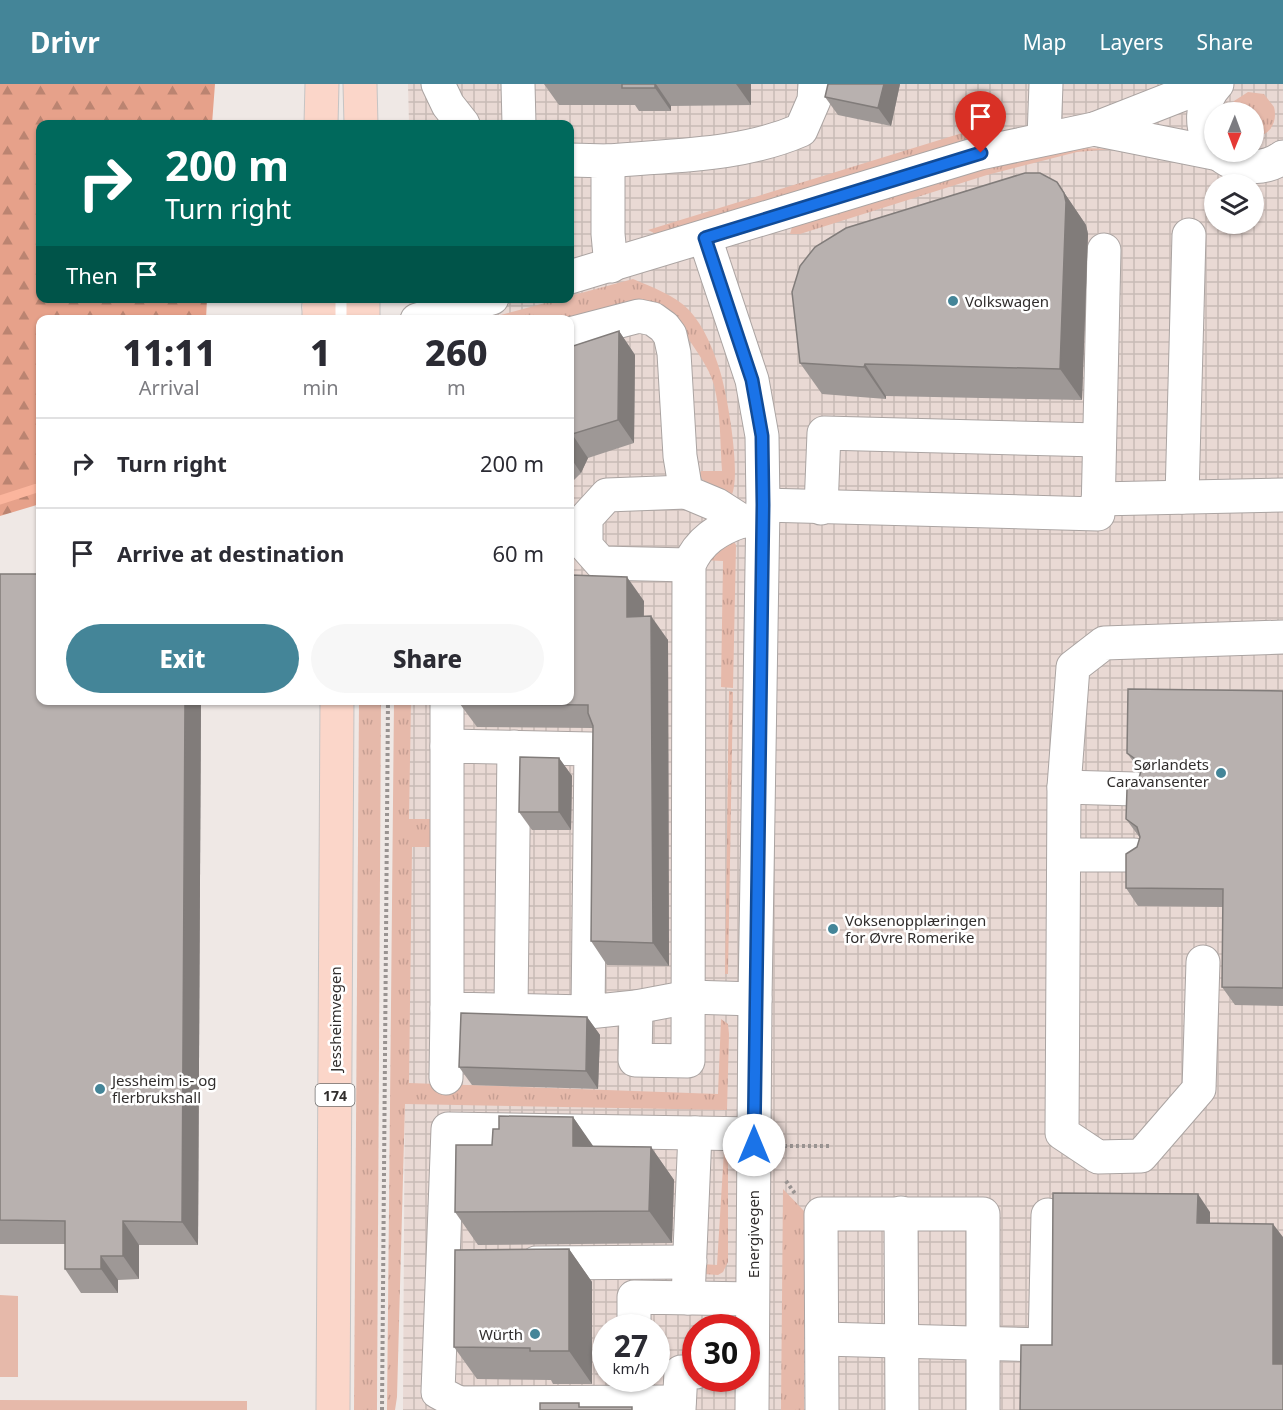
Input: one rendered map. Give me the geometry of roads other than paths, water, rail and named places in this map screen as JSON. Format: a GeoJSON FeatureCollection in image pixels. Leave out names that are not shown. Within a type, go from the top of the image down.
{"type":"FeatureCollection","features":[{"type":"Feature","properties":{"kind":"main road"},"geometry":{"type":"LineString","coordinates":[[321,120],[322,84]]}},
{"type":"Feature","properties":{"kind":"main road"},"geometry":{"type":"LineString","coordinates":[[360,84],[361,120]]}},
{"type":"Feature","properties":{"kind":"main road","name":"Jessheimvegen"},"geometry":{"type":"LineString","coordinates":[[333,1410],[337,705]]}},
{"type":"Feature","properties":{"kind":"street"},"geometry":{"type":"LineString","coordinates":[[438,84],[448,105],[461,120]]}},
{"type":"Feature","properties":{"kind":"street"},"geometry":{"type":"LineString","coordinates":[[518,84],[519,120]]}},
{"type":"Feature","properties":{"kind":"street"},"geometry":{"type":"LineString","coordinates":[[574,160],[609,161],[728,151],[770,143],[801,130],[813,100],[815,84]]}},
{"type":"Feature","properties":{"kind":"street"},"geometry":{"type":"LineString","coordinates":[[1044,138],[1046,84]]}},
{"type":"Feature","properties":{"kind":"street"},"geometry":{"type":"LineString","coordinates":[[574,276],[981,153],[1094,129],[1209,84]]}},
{"type":"Feature","properties":{"kind":"street"},"geometry":{"type":"LineString","coordinates":[[1206,102],[1217,84]]}},
{"type":"Feature","properties":{"kind":"street"},"geometry":{"type":"LineString","coordinates":[[1094,129],[1204,149]]}},
{"type":"Feature","properties":{"kind":"street"},"geometry":{"type":"LineString","coordinates":[[609,161],[608,234],[611,266]]}},
{"type":"Feature","properties":{"kind":"street"},"geometry":{"type":"LineString","coordinates":[[1235,162],[1241,166],[1278,166]]}},
{"type":"Feature","properties":{"kind":"street"},"geometry":{"type":"LineString","coordinates":[[1182,497],[1189,236]]}},
{"type":"Feature","properties":{"kind":"street","name":"Energivegen"},"geometry":{"type":"LineString","coordinates":[[705,238],[752,380],[762,436],[756,516],[752,1314]]}},
{"type":"Feature","properties":{"kind":"street"},"geometry":{"type":"LineString","coordinates":[[636,1008],[635,1060],[688,1062],[689,565],[694,551],[724,527],[756,516],[821,508],[1098,514],[1104,250]]}},
{"type":"Feature","properties":{"kind":"street"},"geometry":{"type":"LineString","coordinates":[[434,315],[475,303]]}},
{"type":"Feature","properties":{"kind":"street"},"geometry":{"type":"LineString","coordinates":[[324,306],[343,315]]}},
{"type":"Feature","properties":{"kind":"street"},"geometry":{"type":"LineString","coordinates":[[574,333],[639,316],[653,319],[670,335],[675,353],[680,456],[686,492]]}},
{"type":"Feature","properties":{"kind":"street"},"geometry":{"type":"LineString","coordinates":[[821,508],[824,433],[1099,440]]}},
{"type":"Feature","properties":{"kind":"street"},"geometry":{"type":"LineString","coordinates":[[689,565],[601,563],[586,546],[586,518],[608,495],[686,492],[717,505],[756,516]]}},
{"type":"Feature","properties":{"kind":"street"},"geometry":{"type":"LineString","coordinates":[[1098,499],[1283,495]]}},
{"type":"Feature","properties":{"kind":"street"},"geometry":{"type":"LineString","coordinates":[[1203,962],[1199,1089],[1141,1156],[1098,1157],[1062,1133],[1064,787],[1073,667],[1104,642],[1283,637]]}},
{"type":"Feature","properties":{"kind":"street"},"geometry":{"type":"LineString","coordinates":[[446,1078],[447,705]]}},
{"type":"Feature","properties":{"kind":"street"},"geometry":{"type":"LineString","coordinates":[[447,746],[591,749],[588,1012]]}},
{"type":"Feature","properties":{"kind":"street"},"geometry":{"type":"LineString","coordinates":[[511,1010],[514,747]]}},
{"type":"Feature","properties":{"kind":"street"},"geometry":{"type":"LineString","coordinates":[[1064,787],[1135,789]]}},
{"type":"Feature","properties":{"kind":"street"},"geometry":{"type":"LineString","coordinates":[[1065,855],[1134,855]]}},
{"type":"Feature","properties":{"kind":"street"},"geometry":{"type":"LineString","coordinates":[[447,1009],[588,1012],[636,1008],[689,997],[755,999]]}},
{"type":"Feature","properties":{"kind":"street"},"geometry":{"type":"LineString","coordinates":[[678,1385],[459,1406],[438,1392],[448,1129],[695,1133],[754,1140]]}},
{"type":"Feature","properties":{"kind":"street"},"geometry":{"type":"LineString","coordinates":[[688,1298],[695,1133]]}},
{"type":"Feature","properties":{"kind":"street"},"geometry":{"type":"LineString","coordinates":[[901,1213],[902,1410]]}},
{"type":"Feature","properties":{"kind":"street"},"geometry":{"type":"LineString","coordinates":[[822,1410],[820,1215],[901,1213],[983,1214],[983,1410]]}},
{"type":"Feature","properties":{"kind":"street"},"geometry":{"type":"LineString","coordinates":[[823,1339],[902,1343],[1045,1345],[1048,1215]]}},
{"type":"Feature","properties":{"kind":"street"},"geometry":{"type":"LineString","coordinates":[[443,1263],[690,1262]]}},
{"type":"Feature","properties":{"kind":"street"},"geometry":{"type":"LineString","coordinates":[[634,1314],[634,1297],[753,1299]]}},
{"type":"Feature","properties":{"kind":"street","name":"Energivegen"},"geometry":{"type":"LineString","coordinates":[[751,1392],[752,1410]]}},
{"type":"Feature","properties":{"kind":"waterway"},"geometry":{"type":"LineString","coordinates":[[0,500],[36,488]]}},
{"type":"Feature","properties":{"kind":"place","name":"Volkswagen"},"geometry":{"type":"Point","coordinates":[953,301]}},
{"type":"Feature","properties":{"kind":"place","name":"Sørlandets Caravansenter"},"geometry":{"type":"Point","coordinates":[1221,773]}},
{"type":"Feature","properties":{"kind":"place","name":"Voksenopplæringen for Øvre Romerike"},"geometry":{"type":"Point","coordinates":[833,929]}},
{"type":"Feature","properties":{"kind":"place","name":"Jessheim is- og flerbrukshall"},"geometry":{"type":"Point","coordinates":[100,1089]}},
{"type":"Feature","properties":{"kind":"place","name":"Würth"},"geometry":{"type":"Point","coordinates":[535,1334]}}]}
